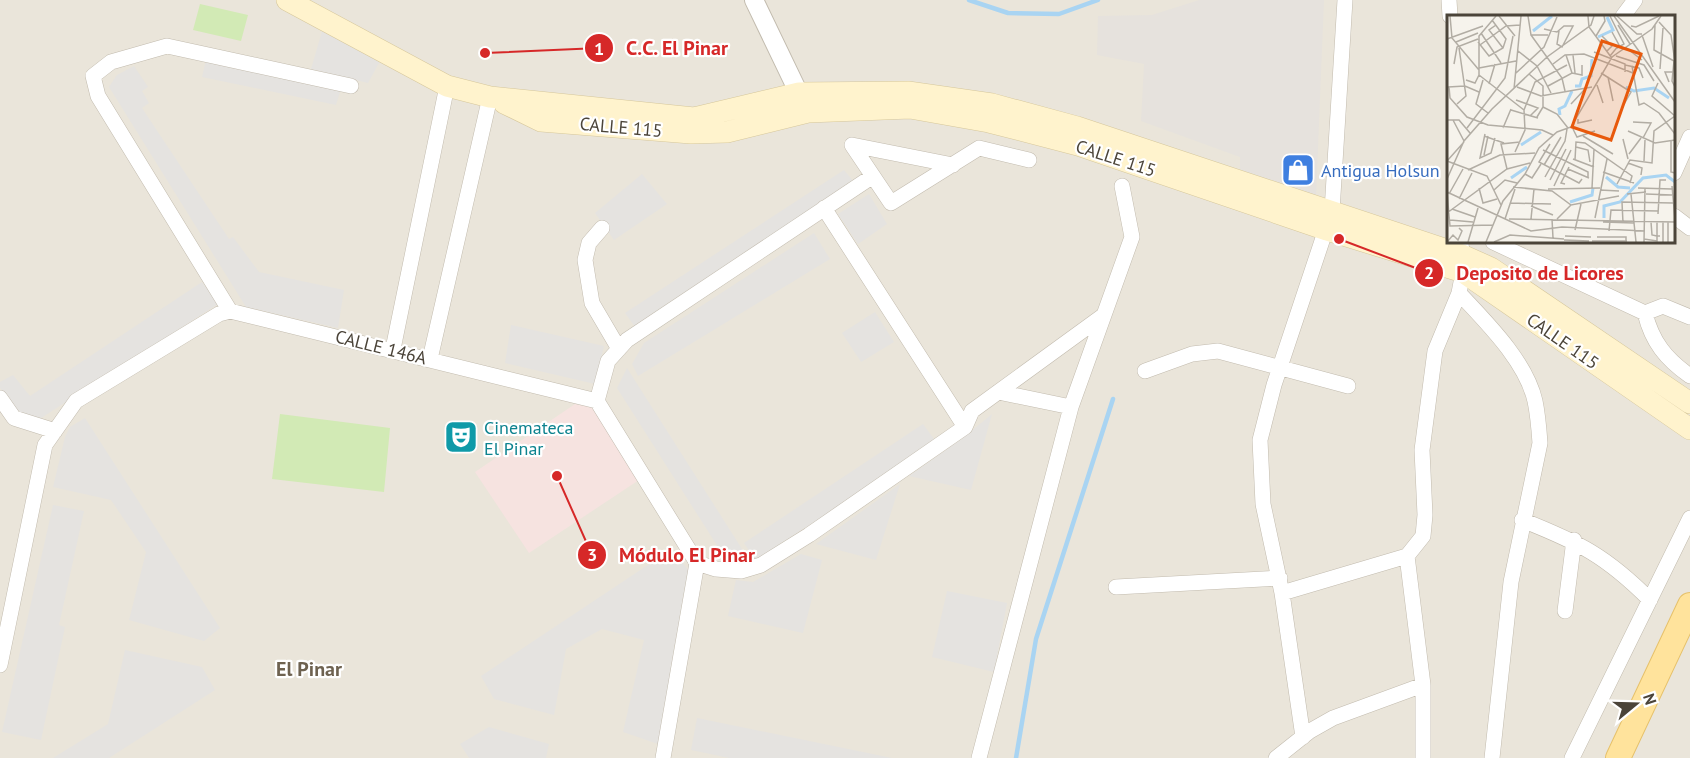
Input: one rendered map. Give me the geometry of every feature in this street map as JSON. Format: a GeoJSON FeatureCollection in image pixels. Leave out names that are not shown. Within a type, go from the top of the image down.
{"type":"FeatureCollection","features":[{"type":"Feature","properties":{"kind":"main road","name":"CALLE 115"},"geometry":{"type":"LineString","coordinates":[[293,1],[447,86],[490,97],[541,121],[691,133],[727,132],[803,102],[910,108],[989,122],[1078,145],[1491,268],[1690,403]]}},
{"type":"Feature","properties":{"kind":"main road","name":"CALLE 115"},"geometry":{"type":"LineString","coordinates":[[1463,261],[1690,429]]}},
{"type":"Feature","properties":{"kind":"main road"},"geometry":{"type":"LineString","coordinates":[[1618,758],[1690,605]]}},
{"type":"Feature","properties":{"kind":"street"},"geometry":{"type":"LineString","coordinates":[[754,0],[803,102]]}},
{"type":"Feature","properties":{"kind":"street"},"geometry":{"type":"LineString","coordinates":[[1303,737],[1281,586],[1263,504],[1260,440],[1280,368],[1329,220],[1345,0]]}},
{"type":"Feature","properties":{"kind":"street"},"geometry":{"type":"LineString","coordinates":[[1449,0],[1450,15]]}},
{"type":"Feature","properties":{"kind":"street"},"geometry":{"type":"LineString","coordinates":[[1624,15],[1635,0]]}},
{"type":"Feature","properties":{"kind":"street"},"geometry":{"type":"LineString","coordinates":[[0,665],[6,609],[45,446],[76,401],[219,314],[230,311],[98,96],[93,76],[111,62],[167,46],[351,86]]}},
{"type":"Feature","properties":{"kind":"street"},"geometry":{"type":"LineString","coordinates":[[393,349],[447,86]]}},
{"type":"Feature","properties":{"kind":"street"},"geometry":{"type":"LineString","coordinates":[[430,359],[490,97]]}},
{"type":"Feature","properties":{"kind":"street"},"geometry":{"type":"LineString","coordinates":[[1675,171],[1690,136]]}},
{"type":"Feature","properties":{"kind":"street"},"geometry":{"type":"LineString","coordinates":[[953,165],[852,145],[891,203],[953,165],[979,148],[1029,160]]}},
{"type":"Feature","properties":{"kind":"street"},"geometry":{"type":"LineString","coordinates":[[873,176],[627,340],[608,361],[597,400],[697,563],[716,569],[741,571],[761,565],[809,536],[965,427],[972,411],[1104,315]]}},
{"type":"Feature","properties":{"kind":"street"},"geometry":{"type":"LineString","coordinates":[[979,758],[1071,407],[1132,237],[1122,186]]}},
{"type":"Feature","properties":{"kind":"street"},"geometry":{"type":"LineString","coordinates":[[825,208],[965,427]]}},
{"type":"Feature","properties":{"kind":"street"},"geometry":{"type":"LineString","coordinates":[[1675,217],[1690,228]]}},
{"type":"Feature","properties":{"kind":"street"},"geometry":{"type":"LineString","coordinates":[[602,228],[589,243],[585,260],[592,303],[619,349]]}},
{"type":"Feature","properties":{"kind":"street"},"geometry":{"type":"LineString","coordinates":[[1495,243],[1645,313],[1663,306],[1690,317]]}},
{"type":"Feature","properties":{"kind":"street"},"geometry":{"type":"LineString","coordinates":[[1463,261],[1494,330],[1517,362],[1535,399],[1540,443],[1522,520],[1511,582],[1492,758]]}},
{"type":"Feature","properties":{"kind":"street"},"geometry":{"type":"LineString","coordinates":[[1116,587],[1281,586],[1407,556],[1422,536],[1425,515],[1422,450],[1435,351],[1463,261]]}},
{"type":"Feature","properties":{"kind":"street","name":"CALLE 146A"},"geometry":{"type":"LineString","coordinates":[[230,311],[597,400]]}},
{"type":"Feature","properties":{"kind":"street"},"geometry":{"type":"LineString","coordinates":[[1645,313],[1650,335],[1669,361],[1690,376]]}},
{"type":"Feature","properties":{"kind":"street"},"geometry":{"type":"LineString","coordinates":[[1145,370],[1192,354],[1218,351],[1348,386]]}},
{"type":"Feature","properties":{"kind":"street"},"geometry":{"type":"LineString","coordinates":[[998,392],[1071,407]]}},
{"type":"Feature","properties":{"kind":"street"},"geometry":{"type":"LineString","coordinates":[[0,398],[14,418],[55,432]]}},
{"type":"Feature","properties":{"kind":"street"},"geometry":{"type":"LineString","coordinates":[[1572,758],[1690,518]]}},
{"type":"Feature","properties":{"kind":"street"},"geometry":{"type":"LineString","coordinates":[[1522,520],[1574,540],[1619,570],[1650,600]]}},
{"type":"Feature","properties":{"kind":"street"},"geometry":{"type":"LineString","coordinates":[[1565,611],[1574,540]]}},
{"type":"Feature","properties":{"kind":"street"},"geometry":{"type":"LineString","coordinates":[[1407,556],[1423,685],[1423,758]]}},
{"type":"Feature","properties":{"kind":"street"},"geometry":{"type":"LineString","coordinates":[[663,758],[697,563]]}},
{"type":"Feature","properties":{"kind":"street"},"geometry":{"type":"LineString","coordinates":[[1276,758],[1333,718],[1423,685]]}},
{"type":"Feature","properties":{"kind":"shaded area"},"geometry":{"type":"Polygon","coordinates":[[[0,0],[1690,0],[1690,758],[0,758],[0,0]]]}},
{"type":"Feature","properties":{"kind":"shaded area"},"geometry":{"type":"Polygon","coordinates":[[[1199,0],[1324,0],[1316,197],[1240,170],[1240,157],[1141,121],[1144,64],[1097,55],[1098,16],[1152,15],[1199,0]]]}},
{"type":"Feature","properties":{"kind":"shaded area"},"geometry":{"type":"Polygon","coordinates":[[[323,28],[380,61],[368,83],[311,69],[323,28]]]}},
{"type":"Feature","properties":{"kind":"shaded area"},"geometry":{"type":"Polygon","coordinates":[[[206,60],[341,89],[336,105],[202,77],[206,60]]]}},
{"type":"Feature","properties":{"kind":"shaded area"},"geometry":{"type":"Polygon","coordinates":[[[134,66],[148,87],[142,91],[149,103],[142,108],[229,239],[233,237],[259,272],[344,290],[338,328],[246,307],[109,87],[117,75],[134,66]]]}},
{"type":"Feature","properties":{"kind":"shaded area"},"geometry":{"type":"Polygon","coordinates":[[[844,170],[854,182],[635,327],[625,313],[844,170]]]}},
{"type":"Feature","properties":{"kind":"shaded area"},"geometry":{"type":"Polygon","coordinates":[[[642,174],[667,204],[614,240],[595,213],[642,174]]]}},
{"type":"Feature","properties":{"kind":"shaded area"},"geometry":{"type":"Polygon","coordinates":[[[869,194],[887,224],[858,244],[838,214],[869,194]]]}},
{"type":"Feature","properties":{"kind":"shaded area"},"geometry":{"type":"Polygon","coordinates":[[[814,233],[830,259],[638,376],[632,364],[644,343],[814,233]]]}},
{"type":"Feature","properties":{"kind":"shaded area"},"geometry":{"type":"Polygon","coordinates":[[[202,282],[218,304],[38,420],[18,411],[0,388],[0,382],[13,375],[30,396],[202,282]]]}},
{"type":"Feature","properties":{"kind":"shaded area"},"geometry":{"type":"Polygon","coordinates":[[[875,312],[894,342],[861,362],[842,333],[875,312]]]}},
{"type":"Feature","properties":{"kind":"shaded area"},"geometry":{"type":"Polygon","coordinates":[[[511,325],[604,346],[595,384],[505,363],[511,325]]]}},
{"type":"Feature","properties":{"kind":"shaded area"},"geometry":{"type":"Polygon","coordinates":[[[627,368],[749,560],[725,558],[617,388],[627,368]]]}},
{"type":"Feature","properties":{"kind":"shaded area"},"geometry":{"type":"Polygon","coordinates":[[[575,404],[592,407],[639,480],[529,553],[475,472],[575,404]]]}},
{"type":"Feature","properties":{"kind":"shaded area"},"geometry":{"type":"Polygon","coordinates":[[[992,414],[971,490],[909,476],[963,438],[992,414]]]}},
{"type":"Feature","properties":{"kind":"shaded area"},"geometry":{"type":"Polygon","coordinates":[[[85,418],[220,628],[204,641],[129,620],[146,552],[111,500],[53,487],[65,437],[70,427],[85,418]]]}},
{"type":"Feature","properties":{"kind":"shaded area"},"geometry":{"type":"Polygon","coordinates":[[[923,424],[937,443],[755,560],[744,543],[923,424]]]}},
{"type":"Feature","properties":{"kind":"shaded area"},"geometry":{"type":"Polygon","coordinates":[[[900,484],[876,560],[816,544],[900,484]]]}},
{"type":"Feature","properties":{"kind":"shaded area"},"geometry":{"type":"Polygon","coordinates":[[[53,505],[84,511],[59,625],[65,627],[41,740],[2,732],[53,505]]]}},
{"type":"Feature","properties":{"kind":"shaded area"},"geometry":{"type":"Polygon","coordinates":[[[672,549],[688,570],[658,744],[623,732],[644,640],[602,629],[566,649],[554,715],[494,699],[481,676],[672,549]]]}},
{"type":"Feature","properties":{"kind":"shaded area"},"geometry":{"type":"Polygon","coordinates":[[[801,554],[822,560],[803,633],[728,616],[736,580],[753,582],[801,554]]]}},
{"type":"Feature","properties":{"kind":"shaded area"},"geometry":{"type":"Polygon","coordinates":[[[947,591],[1007,603],[994,672],[932,657],[947,591]]]}},
{"type":"Feature","properties":{"kind":"shaded area"},"geometry":{"type":"Polygon","coordinates":[[[125,650],[202,667],[215,690],[109,758],[53,758],[108,724],[125,650]]]}},
{"type":"Feature","properties":{"kind":"shaded area"},"geometry":{"type":"Polygon","coordinates":[[[697,718],[892,758],[729,758],[691,750],[697,718]]]}},
{"type":"Feature","properties":{"kind":"shaded area"},"geometry":{"type":"Polygon","coordinates":[[[489,727],[549,744],[546,758],[469,758],[460,744],[489,727]]]}},
{"type":"Feature","properties":{"kind":"green space"},"geometry":{"type":"Polygon","coordinates":[[[200,4],[248,15],[241,41],[193,30],[200,4]]]}},
{"type":"Feature","properties":{"kind":"green space"},"geometry":{"type":"Polygon","coordinates":[[[280,414],[390,428],[384,492],[272,479],[280,414]]]}},
{"type":"Feature","properties":{"kind":"waterway"},"geometry":{"type":"LineString","coordinates":[[969,0],[1008,13],[1059,14],[1098,0]]}},
{"type":"Feature","properties":{"kind":"waterway"},"geometry":{"type":"LineString","coordinates":[[1016,758],[1036,639],[1113,399]]}},
{"type":"Feature","properties":{"kind":"place","name":"C.C. El Pinar"},"geometry":{"type":"Point","coordinates":[485,53]}},
{"type":"Feature","properties":{"kind":"place","name":"Antigua Holsun"},"geometry":{"type":"Point","coordinates":[1298,170]}},
{"type":"Feature","properties":{"kind":"place","name":"Deposito de Licores"},"geometry":{"type":"Point","coordinates":[1339,239]}},
{"type":"Feature","properties":{"kind":"place","name":"Cinemateca El Pinar"},"geometry":{"type":"Point","coordinates":[461,437]}},
{"type":"Feature","properties":{"kind":"place","name":"Módulo El Pinar"},"geometry":{"type":"Point","coordinates":[557,476]}},
{"type":"Feature","properties":{"kind":"district","name":"El Pinar"},"geometry":{"type":"Point","coordinates":[309,669]}}]}
